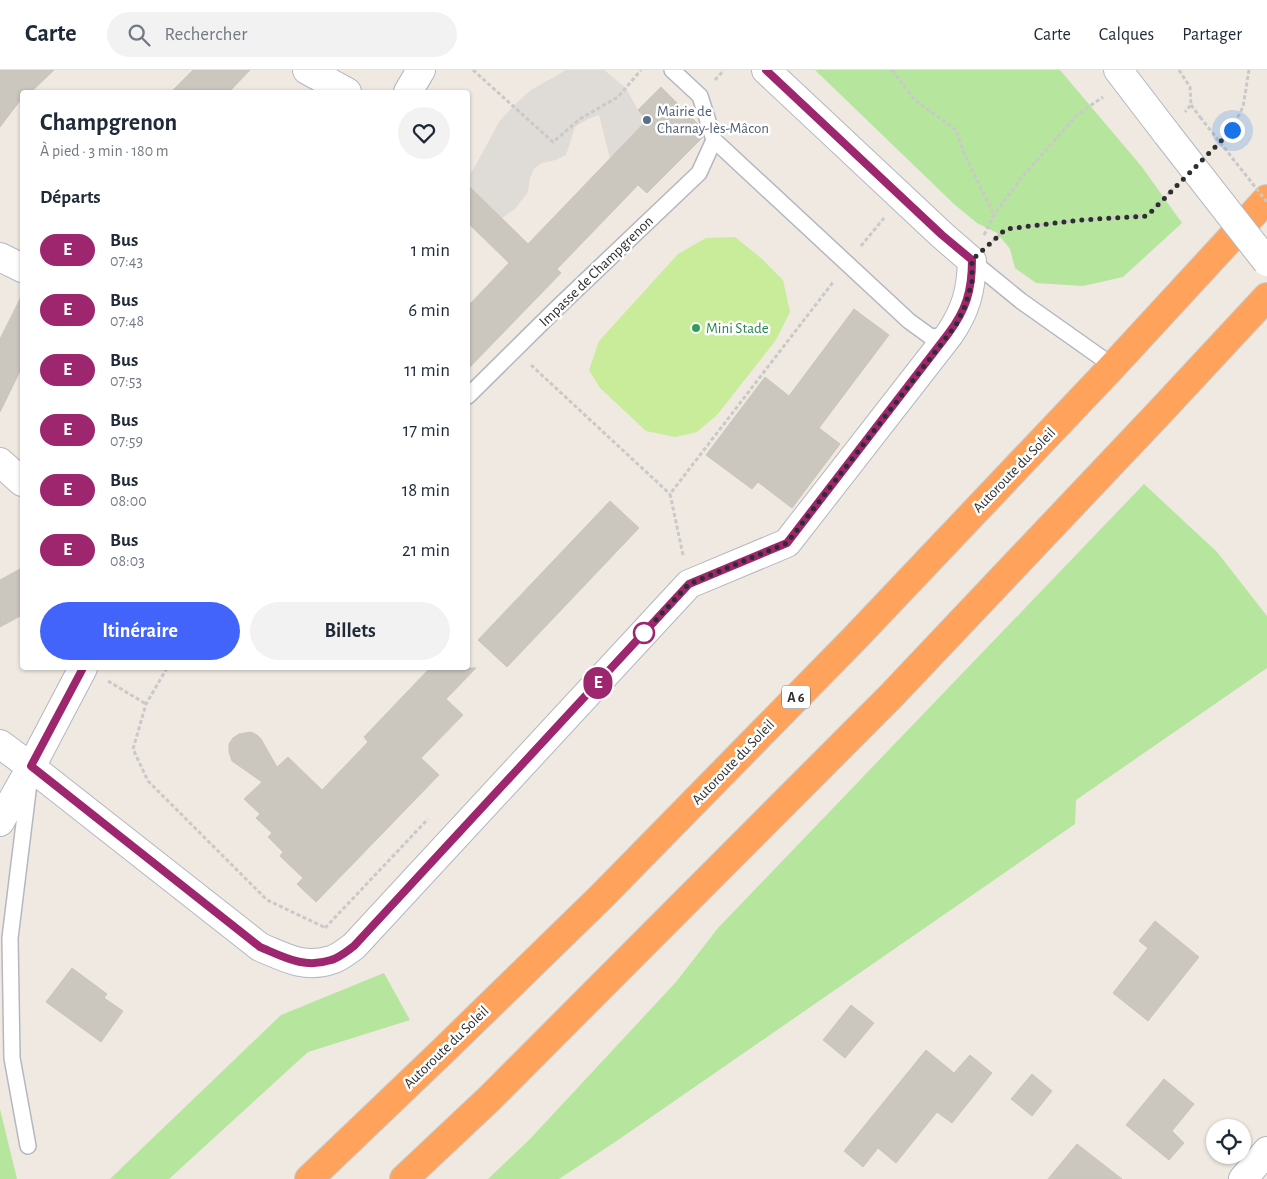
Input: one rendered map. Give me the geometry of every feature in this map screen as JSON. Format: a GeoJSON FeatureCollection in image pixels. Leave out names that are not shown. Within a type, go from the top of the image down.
{"type":"FeatureCollection","features":[{"type":"Feature","properties":{"kind":"highway","name":"Autoroute du Soleil"},"geometry":{"type":"LineString","coordinates":[[309,1179],[602,896],[855,638],[1267,201]]}},
{"type":"Feature","properties":{"kind":"highway"},"geometry":{"type":"LineString","coordinates":[[404,1179],[489,1099],[892,695],[1267,297]]}},
{"type":"Feature","properties":{"kind":"street"},"geometry":{"type":"LineString","coordinates":[[307,70],[343,90]]}},
{"type":"Feature","properties":{"kind":"street"},"geometry":{"type":"LineString","coordinates":[[409,90],[421,70]]}},
{"type":"Feature","properties":{"kind":"street"},"geometry":{"type":"LineString","coordinates":[[0,744],[31,766],[260,947],[295,962],[312,964],[332,960],[354,946],[689,584],[787,543],[956,325],[965,306],[972,282],[972,260],[942,235],[766,70]]}},
{"type":"Feature","properties":{"kind":"street"},"geometry":{"type":"LineString","coordinates":[[1122,76],[1267,262]]}},
{"type":"Feature","properties":{"kind":"street"},"geometry":{"type":"LineString","coordinates":[[0,256],[20,267]]}},
{"type":"Feature","properties":{"kind":"street"},"geometry":{"type":"LineString","coordinates":[[0,462],[20,480]]}},
{"type":"Feature","properties":{"kind":"street"},"geometry":{"type":"LineString","coordinates":[[0,822],[31,766],[95,674]]}},
{"type":"Feature","properties":{"kind":"street"},"geometry":{"type":"LineString","coordinates":[[1244,1179],[1267,1151]]}},
{"type":"Feature","properties":{"kind":"lane"},"geometry":{"type":"LineString","coordinates":[[672,70],[700,96],[714,140],[909,321],[931,337],[948,334]]}},
{"type":"Feature","properties":{"kind":"lane","name":"Impasse de Champgrenon"},"geometry":{"type":"LineString","coordinates":[[470,394],[699,172],[714,140]]}},
{"type":"Feature","properties":{"kind":"lane"},"geometry":{"type":"LineString","coordinates":[[972,260],[1022,301],[1113,366]]}},
{"type":"Feature","properties":{"kind":"lane"},"geometry":{"type":"LineString","coordinates":[[28,1146],[12,1058],[10,938],[31,766]]}},
{"type":"Feature","properties":{"kind":"path"},"geometry":{"type":"LineString","coordinates":[[473,70],[553,142],[580,119],[618,97],[641,70]]}},
{"type":"Feature","properties":{"kind":"path"},"geometry":{"type":"LineString","coordinates":[[892,70],[915,100],[956,130],[964,153],[994,215]]}},
{"type":"Feature","properties":{"kind":"path"},"geometry":{"type":"LineString","coordinates":[[1210,151],[1232,130],[1242,107],[1249,70]]}},
{"type":"Feature","properties":{"kind":"path"},"geometry":{"type":"LineString","coordinates":[[972,260],[994,215],[1022,177],[1077,115],[1122,76]]}},
{"type":"Feature","properties":{"kind":"path"},"geometry":{"type":"LineString","coordinates":[[1191,105],[1267,201]]}},
{"type":"Feature","properties":{"kind":"path"},"geometry":{"type":"LineString","coordinates":[[972,260],[1006,229],[1081,220],[1147,216],[1175,187]]}},
{"type":"Feature","properties":{"kind":"path"},"geometry":{"type":"LineString","coordinates":[[670,494],[847,264]]}},
{"type":"Feature","properties":{"kind":"path"},"geometry":{"type":"LineString","coordinates":[[514,350],[670,494],[689,584]]}},
{"type":"Feature","properties":{"kind":"path"},"geometry":{"type":"LineString","coordinates":[[166,670],[146,704],[134,749],[148,781],[267,900],[333,930]]}},
{"type":"Feature","properties":{"kind":"path"},"geometry":{"type":"LineString","coordinates":[[95,674],[146,704]]}},
{"type":"Feature","properties":{"kind":"green space"},"geometry":{"type":"Polygon","coordinates":[[[815,70],[1060,70],[1142,167],[1182,223],[1123,277],[1083,286],[1036,283],[1015,268],[1010,249],[997,233],[977,223],[955,205],[815,70]]]}},
{"type":"Feature","properties":{"kind":"green space","name":"Mini Stade"},"geometry":{"type":"Polygon","coordinates":[[[735,237],[761,258],[783,280],[790,312],[776,340],[717,415],[697,432],[675,437],[646,431],[600,388],[589,370],[599,341],[678,254],[706,238],[735,237]]]}},
{"type":"Feature","properties":{"kind":"green space"},"geometry":{"type":"Polygon","coordinates":[[[1144,484],[1217,552],[1267,616],[1267,668],[1076,800],[1075,824],[559,1179],[488,1179],[530,1139],[676,982],[718,928],[1144,484]]]}},
{"type":"Feature","properties":{"kind":"green space"},"geometry":{"type":"Polygon","coordinates":[[[384,973],[410,1020],[308,1052],[169,1179],[110,1179],[281,1015],[384,973]]]}},
{"type":"Feature","properties":{"kind":"green space"},"geometry":{"type":"Polygon","coordinates":[[[0,1109],[17,1179],[0,1179],[0,1109]]]}},
{"type":"Feature","properties":{"kind":"shaded area"},"geometry":{"type":"Polygon","coordinates":[[[566,70],[604,70],[626,88],[638,110],[647,120],[610,159],[599,115],[575,127],[566,155],[556,160],[542,163],[534,169],[530,178],[528,192],[515,209],[502,218],[470,187],[470,173],[499,122],[531,90],[566,70]]]}},
{"type":"Feature","properties":{"kind":"building"},"geometry":{"type":"Polygon","coordinates":[[[0,70],[54,70],[33,90],[20,90],[20,101],[0,127],[0,70]]]}},
{"type":"Feature","properties":{"kind":"building"},"geometry":{"type":"Polygon","coordinates":[[[193,70],[250,70],[231,90],[173,90],[193,70]]]}},
{"type":"Feature","properties":{"kind":"building"},"geometry":{"type":"Polygon","coordinates":[[[661,87],[699,125],[703,137],[647,193],[638,185],[557,269],[561,273],[470,367],[470,304],[509,263],[470,225],[470,187],[528,244],[647,120],[638,110],[661,87]]]}},
{"type":"Feature","properties":{"kind":"building"},"geometry":{"type":"Polygon","coordinates":[[[20,299],[20,371],[0,412],[0,339],[20,299]]]}},
{"type":"Feature","properties":{"kind":"building"},"geometry":{"type":"Polygon","coordinates":[[[854,309],[889,335],[819,428],[840,444],[792,508],[758,482],[752,489],[706,455],[765,377],[789,396],[854,309]]]}},
{"type":"Feature","properties":{"kind":"building"},"geometry":{"type":"Polygon","coordinates":[[[610,501],[639,528],[507,667],[478,640],[610,501]]]}},
{"type":"Feature","properties":{"kind":"building"},"geometry":{"type":"Polygon","coordinates":[[[20,569],[20,616],[0,627],[0,580],[20,569]]]}},
{"type":"Feature","properties":{"kind":"building"},"geometry":{"type":"Polygon","coordinates":[[[470,668],[476,668],[446,699],[463,715],[421,758],[439,775],[316,902],[297,884],[303,878],[280,856],[283,852],[268,837],[272,833],[256,818],[260,814],[244,799],[262,782],[232,761],[229,744],[239,734],[251,732],[261,739],[277,767],[288,757],[322,790],[368,742],[364,737],[428,670],[470,670],[470,668]]]}},
{"type":"Feature","properties":{"kind":"building"},"geometry":{"type":"Polygon","coordinates":[[[1155,921],[1199,957],[1148,1021],[1113,993],[1148,948],[1139,941],[1155,921]]]}},
{"type":"Feature","properties":{"kind":"building"},"geometry":{"type":"Polygon","coordinates":[[[72,968],[107,994],[104,998],[123,1011],[101,1042],[46,1002],[72,968]]]}},
{"type":"Feature","properties":{"kind":"building"},"geometry":{"type":"Polygon","coordinates":[[[851,1005],[874,1023],[845,1058],[823,1040],[851,1005]]]}},
{"type":"Feature","properties":{"kind":"building"},"geometry":{"type":"Polygon","coordinates":[[[926,1050],[954,1073],[970,1055],[992,1073],[952,1123],[937,1112],[896,1163],[878,1148],[863,1167],[844,1151],[926,1050]]]}},
{"type":"Feature","properties":{"kind":"building"},"geometry":{"type":"Polygon","coordinates":[[[1032,1074],[1052,1091],[1032,1116],[1011,1099],[1032,1074]]]}},
{"type":"Feature","properties":{"kind":"building"},"geometry":{"type":"Polygon","coordinates":[[[1164,1079],[1194,1104],[1172,1131],[1184,1143],[1169,1160],[1126,1125],[1164,1079]]]}},
{"type":"Feature","properties":{"kind":"building"},"geometry":{"type":"Polygon","coordinates":[[[1077,1144],[1122,1179],[1048,1179],[1077,1144]]]}},
{"type":"Feature","properties":{"kind":"bus line","name":"E"},"geometry":{"type":"LineString","coordinates":[[82,670],[31,766],[260,947],[295,962],[312,964],[332,960],[354,946],[689,584],[787,543],[956,325],[965,306],[972,282],[972,260],[942,235],[766,70]]}},
{"type":"Feature","properties":{"kind":"place","name":"Mairie de Charnay-lès-Mâcon"},"geometry":{"type":"Point","coordinates":[647,120]}},
{"type":"Feature","properties":{"kind":"place","name":"Mini Stade"},"geometry":{"type":"Point","coordinates":[696,328]}},
{"type":"Feature","properties":{"kind":"route"},"geometry":{"type":"LineString","coordinates":[[644,633],[689,584],[787,543],[956,325],[965,306],[972,282],[972,260],[1006,229],[1081,220],[1147,216],[1232,130]]}}]}
